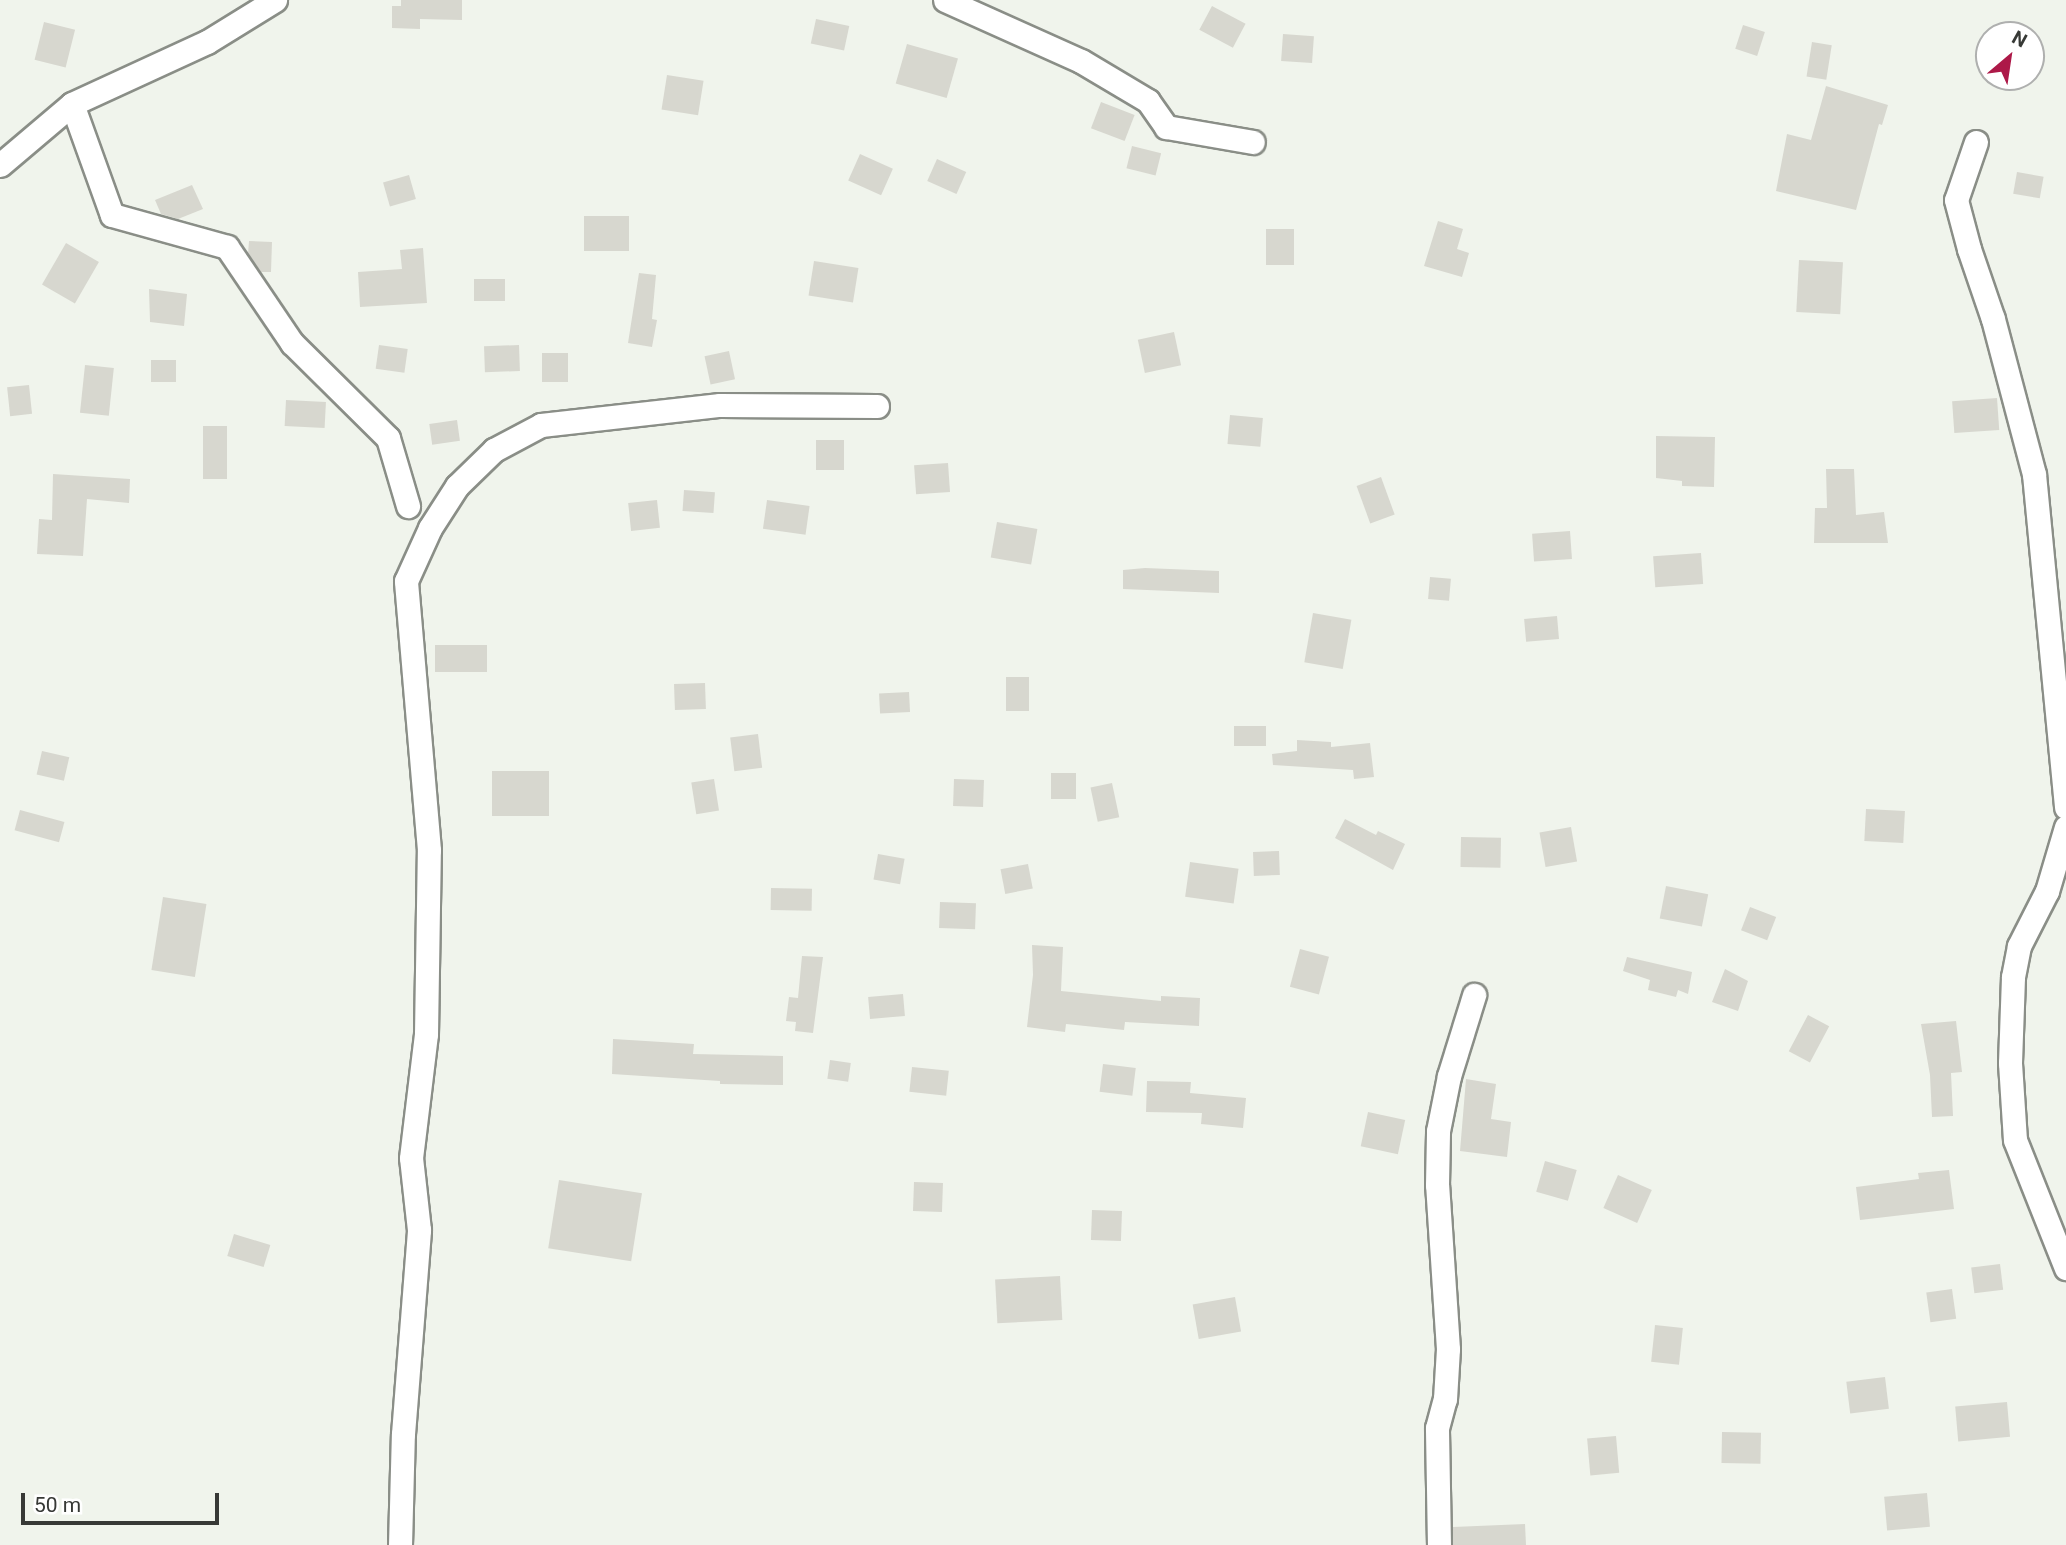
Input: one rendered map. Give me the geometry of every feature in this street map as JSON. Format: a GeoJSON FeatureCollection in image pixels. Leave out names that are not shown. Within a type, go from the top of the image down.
{"type":"FeatureCollection","features":[{"type":"Feature","properties":{"kind":"street"},"geometry":{"type":"LineString","coordinates":[[0,165],[72,104],[207,42],[275,0]]}},
{"type":"Feature","properties":{"kind":"street"},"geometry":{"type":"LineString","coordinates":[[945,0],[1081,61],[1148,102],[1166,127],[1253,142]]}},
{"type":"Feature","properties":{"kind":"street"},"geometry":{"type":"LineString","coordinates":[[72,104],[112,215],[227,247],[292,344],[388,438],[408,506]]}},
{"type":"Feature","properties":{"kind":"street"},"geometry":{"type":"LineString","coordinates":[[1976,142],[1964,167],[1956,200],[1969,249],[1993,318],[2034,474],[2066,807]]}},
{"type":"Feature","properties":{"kind":"street"},"geometry":{"type":"LineString","coordinates":[[400,1545],[403,1434],[419,1230],[411,1158],[426,1034],[429,850],[405,581],[430,528],[457,486],[494,450],[541,425],[720,405],[877,406]]}},
{"type":"Feature","properties":{"kind":"street"},"geometry":{"type":"LineString","coordinates":[[2066,827],[2047,891],[2019,946],[2013,977],[2010,1063],[2015,1140],[2066,1268]]}},
{"type":"Feature","properties":{"kind":"street"},"geometry":{"type":"LineString","coordinates":[[1439,1545],[1437,1428],[1445,1399],[1448,1349],[1437,1185],[1438,1131],[1449,1076],[1474,995]]}},
{"type":"Feature","properties":{"kind":"building"},"geometry":{"type":"Polygon","coordinates":[[[401,0],[462,0],[462,20],[420,19],[420,29],[392,28],[392,6],[401,6],[401,0]]]}},
{"type":"Feature","properties":{"kind":"building"},"geometry":{"type":"Polygon","coordinates":[[[1212,6],[1246,24],[1233,48],[1199,30],[1212,6]]]}},
{"type":"Feature","properties":{"kind":"building"},"geometry":{"type":"Polygon","coordinates":[[[816,19],[849,26],[844,51],[811,43],[816,19]]]}},
{"type":"Feature","properties":{"kind":"building"},"geometry":{"type":"Polygon","coordinates":[[[44,22],[75,30],[66,68],[35,60],[44,22]]]}},
{"type":"Feature","properties":{"kind":"building"},"geometry":{"type":"Polygon","coordinates":[[[1743,25],[1765,32],[1757,56],[1735,49],[1743,25]]]}},
{"type":"Feature","properties":{"kind":"building"},"geometry":{"type":"Polygon","coordinates":[[[1283,34],[1314,36],[1312,63],[1281,61],[1283,34]]]}},
{"type":"Feature","properties":{"kind":"building"},"geometry":{"type":"Polygon","coordinates":[[[1812,42],[1832,45],[1826,80],[1807,77],[1812,42]]]}},
{"type":"Feature","properties":{"kind":"building"},"geometry":{"type":"Polygon","coordinates":[[[907,44],[958,59],[947,98],[896,83],[907,44]]]}},
{"type":"Feature","properties":{"kind":"building"},"geometry":{"type":"Polygon","coordinates":[[[667,75],[704,81],[698,115],[662,110],[667,75]]]}},
{"type":"Feature","properties":{"kind":"building"},"geometry":{"type":"Polygon","coordinates":[[[1826,86],[1888,105],[1882,125],[1879,124],[1856,210],[1776,191],[1787,134],[1811,140],[1826,86]]]}},
{"type":"Feature","properties":{"kind":"building"},"geometry":{"type":"Polygon","coordinates":[[[1101,102],[1135,115],[1125,141],[1091,128],[1101,102]]]}},
{"type":"Feature","properties":{"kind":"building"},"geometry":{"type":"Polygon","coordinates":[[[1132,146],[1161,153],[1156,176],[1126,168],[1132,146]]]}},
{"type":"Feature","properties":{"kind":"building"},"geometry":{"type":"Polygon","coordinates":[[[860,154],[893,169],[881,195],[848,180],[860,154]]]}},
{"type":"Feature","properties":{"kind":"building"},"geometry":{"type":"Polygon","coordinates":[[[937,159],[966,172],[956,194],[927,181],[937,159]]]}},
{"type":"Feature","properties":{"kind":"building"},"geometry":{"type":"Polygon","coordinates":[[[2017,172],[2044,177],[2040,198],[2013,194],[2017,172]]]}},
{"type":"Feature","properties":{"kind":"building"},"geometry":{"type":"Polygon","coordinates":[[[409,175],[416,199],[390,206],[383,182],[409,175]]]}},
{"type":"Feature","properties":{"kind":"building"},"geometry":{"type":"Polygon","coordinates":[[[192,185],[203,209],[178,219],[161,214],[155,200],[192,185]]]}},
{"type":"Feature","properties":{"kind":"building"},"geometry":{"type":"Polygon","coordinates":[[[584,216],[629,216],[629,251],[584,251],[584,216]]]}},
{"type":"Feature","properties":{"kind":"building"},"geometry":{"type":"Polygon","coordinates":[[[1438,221],[1463,229],[1457,249],[1469,253],[1462,277],[1424,266],[1438,221]]]}},
{"type":"Feature","properties":{"kind":"building"},"geometry":{"type":"Polygon","coordinates":[[[1266,229],[1294,229],[1294,265],[1266,265],[1266,229]]]}},
{"type":"Feature","properties":{"kind":"building"},"geometry":{"type":"Polygon","coordinates":[[[249,241],[272,242],[271,272],[261,272],[248,254],[249,241]]]}},
{"type":"Feature","properties":{"kind":"building"},"geometry":{"type":"Polygon","coordinates":[[[66,243],[99,262],[75,304],[42,285],[66,243]]]}},
{"type":"Feature","properties":{"kind":"building"},"geometry":{"type":"Polygon","coordinates":[[[423,248],[427,303],[360,307],[358,272],[402,269],[400,250],[423,248]]]}},
{"type":"Feature","properties":{"kind":"building"},"geometry":{"type":"Polygon","coordinates":[[[1799,260],[1843,262],[1840,314],[1796,312],[1799,260]]]}},
{"type":"Feature","properties":{"kind":"building"},"geometry":{"type":"Polygon","coordinates":[[[814,261],[858,268],[853,303],[809,296],[814,261]]]}},
{"type":"Feature","properties":{"kind":"building"},"geometry":{"type":"Polygon","coordinates":[[[639,273],[656,275],[652,319],[657,320],[652,347],[628,343],[639,273]]]}},
{"type":"Feature","properties":{"kind":"building"},"geometry":{"type":"Polygon","coordinates":[[[474,279],[505,279],[505,301],[474,301],[474,279]]]}},
{"type":"Feature","properties":{"kind":"building"},"geometry":{"type":"Polygon","coordinates":[[[149,289],[187,294],[184,326],[150,322],[149,289]]]}},
{"type":"Feature","properties":{"kind":"building"},"geometry":{"type":"Polygon","coordinates":[[[1174,332],[1181,365],[1145,373],[1138,340],[1174,332]]]}},
{"type":"Feature","properties":{"kind":"building"},"geometry":{"type":"Polygon","coordinates":[[[379,345],[408,349],[404,373],[376,369],[379,345]]]}},
{"type":"Feature","properties":{"kind":"building"},"geometry":{"type":"Polygon","coordinates":[[[519,345],[520,371],[485,372],[484,346],[519,345]]]}},
{"type":"Feature","properties":{"kind":"building"},"geometry":{"type":"Polygon","coordinates":[[[729,351],[735,379],[711,385],[705,356],[729,351]]]}},
{"type":"Feature","properties":{"kind":"building"},"geometry":{"type":"Polygon","coordinates":[[[542,353],[568,353],[568,382],[542,382],[542,353]]]}},
{"type":"Feature","properties":{"kind":"building"},"geometry":{"type":"Polygon","coordinates":[[[151,360],[176,360],[176,382],[151,382],[151,360]]]}},
{"type":"Feature","properties":{"kind":"building"},"geometry":{"type":"Polygon","coordinates":[[[85,365],[114,368],[109,416],[80,413],[85,365]]]}},
{"type":"Feature","properties":{"kind":"building"},"geometry":{"type":"Polygon","coordinates":[[[29,385],[32,414],[10,416],[7,387],[29,385]]]}},
{"type":"Feature","properties":{"kind":"building"},"geometry":{"type":"Polygon","coordinates":[[[1997,398],[1999,430],[1954,433],[1952,401],[1997,398]]]}},
{"type":"Feature","properties":{"kind":"building"},"geometry":{"type":"Polygon","coordinates":[[[286,400],[326,402],[325,428],[285,426],[286,400]]]}},
{"type":"Feature","properties":{"kind":"building"},"geometry":{"type":"Polygon","coordinates":[[[1230,415],[1263,418],[1260,447],[1227,444],[1230,415]]]}},
{"type":"Feature","properties":{"kind":"building"},"geometry":{"type":"Polygon","coordinates":[[[457,420],[460,441],[432,445],[429,424],[457,420]]]}},
{"type":"Feature","properties":{"kind":"building"},"geometry":{"type":"Polygon","coordinates":[[[203,426],[227,426],[227,479],[203,479],[203,426]]]}},
{"type":"Feature","properties":{"kind":"building"},"geometry":{"type":"Polygon","coordinates":[[[1656,436],[1715,437],[1714,487],[1682,486],[1682,481],[1656,478],[1656,436]]]}},
{"type":"Feature","properties":{"kind":"building"},"geometry":{"type":"Polygon","coordinates":[[[816,440],[844,440],[844,470],[816,470],[816,440]]]}},
{"type":"Feature","properties":{"kind":"building"},"geometry":{"type":"Polygon","coordinates":[[[948,463],[950,492],[916,494],[914,465],[948,463]]]}},
{"type":"Feature","properties":{"kind":"building"},"geometry":{"type":"Polygon","coordinates":[[[1826,469],[1854,469],[1856,515],[1884,512],[1888,543],[1814,543],[1815,508],[1827,508],[1826,469]]]}},
{"type":"Feature","properties":{"kind":"building"},"geometry":{"type":"Polygon","coordinates":[[[53,474],[130,479],[129,503],[87,499],[83,556],[37,554],[39,519],[52,520],[53,474]]]}},
{"type":"Feature","properties":{"kind":"building"},"geometry":{"type":"Polygon","coordinates":[[[1381,477],[1395,515],[1370,523],[1357,486],[1381,477]]]}},
{"type":"Feature","properties":{"kind":"building"},"geometry":{"type":"Polygon","coordinates":[[[684,490],[715,492],[713,513],[683,511],[684,490]]]}},
{"type":"Feature","properties":{"kind":"building"},"geometry":{"type":"Polygon","coordinates":[[[657,500],[660,528],[631,531],[628,503],[657,500]]]}},
{"type":"Feature","properties":{"kind":"building"},"geometry":{"type":"Polygon","coordinates":[[[767,500],[810,506],[806,535],[763,529],[767,500]]]}},
{"type":"Feature","properties":{"kind":"building"},"geometry":{"type":"Polygon","coordinates":[[[997,522],[1037,529],[1031,565],[991,557],[997,522]]]}},
{"type":"Feature","properties":{"kind":"building"},"geometry":{"type":"Polygon","coordinates":[[[1570,531],[1572,559],[1534,562],[1532,534],[1570,531]]]}},
{"type":"Feature","properties":{"kind":"building"},"geometry":{"type":"Polygon","coordinates":[[[1701,553],[1703,584],[1655,587],[1653,556],[1701,553]]]}},
{"type":"Feature","properties":{"kind":"building"},"geometry":{"type":"Polygon","coordinates":[[[1145,568],[1219,571],[1219,593],[1123,589],[1123,570],[1145,568]]]}},
{"type":"Feature","properties":{"kind":"building"},"geometry":{"type":"Polygon","coordinates":[[[1430,577],[1451,579],[1449,601],[1428,599],[1430,577]]]}},
{"type":"Feature","properties":{"kind":"building"},"geometry":{"type":"Polygon","coordinates":[[[1313,613],[1351,620],[1343,669],[1304,662],[1313,613]]]}},
{"type":"Feature","properties":{"kind":"building"},"geometry":{"type":"Polygon","coordinates":[[[1557,616],[1559,639],[1526,642],[1524,619],[1557,616]]]}},
{"type":"Feature","properties":{"kind":"building"},"geometry":{"type":"Polygon","coordinates":[[[435,645],[487,645],[487,672],[435,672],[435,645]]]}},
{"type":"Feature","properties":{"kind":"building"},"geometry":{"type":"Polygon","coordinates":[[[1006,677],[1029,677],[1029,711],[1006,711],[1006,677]]]}},
{"type":"Feature","properties":{"kind":"building"},"geometry":{"type":"Polygon","coordinates":[[[705,683],[706,709],[675,710],[674,684],[705,683]]]}},
{"type":"Feature","properties":{"kind":"building"},"geometry":{"type":"Polygon","coordinates":[[[909,692],[910,712],[880,714],[879,694],[909,692]]]}},
{"type":"Feature","properties":{"kind":"building"},"geometry":{"type":"Polygon","coordinates":[[[1234,726],[1266,726],[1266,746],[1234,746],[1234,726]]]}},
{"type":"Feature","properties":{"kind":"building"},"geometry":{"type":"Polygon","coordinates":[[[758,734],[762,768],[734,771],[730,737],[758,734]]]}},
{"type":"Feature","properties":{"kind":"building"},"geometry":{"type":"Polygon","coordinates":[[[1297,740],[1331,742],[1331,747],[1370,743],[1374,777],[1354,779],[1353,770],[1273,765],[1272,754],[1297,751],[1297,740]]]}},
{"type":"Feature","properties":{"kind":"building"},"geometry":{"type":"Polygon","coordinates":[[[42,751],[69,757],[64,781],[37,774],[42,751]]]}},
{"type":"Feature","properties":{"kind":"building"},"geometry":{"type":"Polygon","coordinates":[[[492,771],[549,771],[549,816],[492,816],[492,771]]]}},
{"type":"Feature","properties":{"kind":"building"},"geometry":{"type":"Polygon","coordinates":[[[1051,773],[1076,773],[1076,799],[1051,799],[1051,773]]]}},
{"type":"Feature","properties":{"kind":"building"},"geometry":{"type":"Polygon","coordinates":[[[714,779],[719,811],[696,814],[691,783],[714,779]]]}},
{"type":"Feature","properties":{"kind":"building"},"geometry":{"type":"Polygon","coordinates":[[[954,779],[984,780],[983,807],[953,806],[954,779]]]}},
{"type":"Feature","properties":{"kind":"building"},"geometry":{"type":"Polygon","coordinates":[[[1112,783],[1119,817],[1098,822],[1090,788],[1112,783]]]}},
{"type":"Feature","properties":{"kind":"building"},"geometry":{"type":"Polygon","coordinates":[[[1866,809],[1905,811],[1903,843],[1864,841],[1866,809]]]}},
{"type":"Feature","properties":{"kind":"building"},"geometry":{"type":"Polygon","coordinates":[[[20,810],[64,822],[59,842],[15,830],[20,810]]]}},
{"type":"Feature","properties":{"kind":"building"},"geometry":{"type":"Polygon","coordinates":[[[1345,819],[1376,835],[1378,831],[1405,844],[1393,870],[1335,838],[1345,819]]]}},
{"type":"Feature","properties":{"kind":"building"},"geometry":{"type":"Polygon","coordinates":[[[1571,827],[1577,861],[1546,867],[1539,833],[1571,827]]]}},
{"type":"Feature","properties":{"kind":"building"},"geometry":{"type":"Polygon","coordinates":[[[1461,837],[1501,838],[1500,868],[1460,867],[1461,837]]]}},
{"type":"Feature","properties":{"kind":"building"},"geometry":{"type":"Polygon","coordinates":[[[1279,851],[1280,875],[1254,876],[1253,852],[1279,851]]]}},
{"type":"Feature","properties":{"kind":"building"},"geometry":{"type":"Polygon","coordinates":[[[878,854],[905,859],[900,884],[873,880],[878,854]]]}},
{"type":"Feature","properties":{"kind":"building"},"geometry":{"type":"Polygon","coordinates":[[[1190,862],[1239,869],[1234,903],[1185,897],[1190,862]]]}},
{"type":"Feature","properties":{"kind":"building"},"geometry":{"type":"Polygon","coordinates":[[[1028,864],[1033,889],[1005,894],[1001,869],[1028,864]]]}},
{"type":"Feature","properties":{"kind":"building"},"geometry":{"type":"Polygon","coordinates":[[[1666,886],[1708,894],[1702,927],[1660,918],[1666,886]]]}},
{"type":"Feature","properties":{"kind":"building"},"geometry":{"type":"Polygon","coordinates":[[[771,888],[812,889],[812,911],[771,910],[771,888]]]}},
{"type":"Feature","properties":{"kind":"building"},"geometry":{"type":"Polygon","coordinates":[[[163,897],[206,904],[195,977],[151,970],[163,897]]]}},
{"type":"Feature","properties":{"kind":"building"},"geometry":{"type":"Polygon","coordinates":[[[940,902],[976,903],[975,929],[939,928],[940,902]]]}},
{"type":"Feature","properties":{"kind":"building"},"geometry":{"type":"Polygon","coordinates":[[[1750,907],[1776,917],[1767,940],[1741,930],[1750,907]]]}},
{"type":"Feature","properties":{"kind":"building"},"geometry":{"type":"Polygon","coordinates":[[[1032,945],[1063,947],[1061,991],[1161,1001],[1161,996],[1200,998],[1199,1026],[1125,1022],[1124,1030],[1066,1024],[1065,1032],[1027,1027],[1033,975],[1032,945]]]}},
{"type":"Feature","properties":{"kind":"building"},"geometry":{"type":"Polygon","coordinates":[[[1300,949],[1329,957],[1319,994],[1290,987],[1300,949]]]}},
{"type":"Feature","properties":{"kind":"building"},"geometry":{"type":"Polygon","coordinates":[[[802,956],[823,957],[813,1033],[795,1031],[796,1022],[786,1021],[789,997],[798,998],[802,956]]]}},
{"type":"Feature","properties":{"kind":"building"},"geometry":{"type":"Polygon","coordinates":[[[1627,957],[1692,972],[1688,994],[1678,990],[1676,997],[1648,990],[1650,980],[1623,971],[1627,957]]]}},
{"type":"Feature","properties":{"kind":"building"},"geometry":{"type":"Polygon","coordinates":[[[1725,969],[1748,981],[1738,1011],[1712,1002],[1725,969]]]}},
{"type":"Feature","properties":{"kind":"building"},"geometry":{"type":"Polygon","coordinates":[[[903,994],[905,1016],[870,1019],[868,997],[903,994]]]}},
{"type":"Feature","properties":{"kind":"building"},"geometry":{"type":"Polygon","coordinates":[[[1808,1015],[1829,1026],[1810,1062],[1789,1051],[1808,1015]]]}},
{"type":"Feature","properties":{"kind":"building"},"geometry":{"type":"Polygon","coordinates":[[[1956,1021],[1962,1072],[1951,1073],[1953,1116],[1932,1117],[1930,1075],[1921,1024],[1956,1021]]]}},
{"type":"Feature","properties":{"kind":"building"},"geometry":{"type":"Polygon","coordinates":[[[613,1039],[694,1044],[693,1054],[783,1056],[783,1085],[720,1084],[720,1081],[612,1074],[613,1039]]]}},
{"type":"Feature","properties":{"kind":"building"},"geometry":{"type":"Polygon","coordinates":[[[830,1060],[851,1063],[848,1082],[827,1079],[830,1060]]]}},
{"type":"Feature","properties":{"kind":"building"},"geometry":{"type":"Polygon","coordinates":[[[1103,1064],[1136,1068],[1132,1096],[1100,1092],[1103,1064]]]}},
{"type":"Feature","properties":{"kind":"building"},"geometry":{"type":"Polygon","coordinates":[[[912,1067],[949,1071],[946,1096],[909,1092],[912,1067]]]}},
{"type":"Feature","properties":{"kind":"building"},"geometry":{"type":"Polygon","coordinates":[[[1466,1079],[1496,1084],[1491,1119],[1511,1122],[1507,1157],[1460,1151],[1466,1079]]]}},
{"type":"Feature","properties":{"kind":"building"},"geometry":{"type":"Polygon","coordinates":[[[1147,1081],[1191,1082],[1190,1093],[1246,1098],[1243,1128],[1201,1124],[1202,1113],[1146,1112],[1147,1081]]]}},
{"type":"Feature","properties":{"kind":"building"},"geometry":{"type":"Polygon","coordinates":[[[1368,1112],[1405,1120],[1398,1154],[1361,1146],[1368,1112]]]}},
{"type":"Feature","properties":{"kind":"building"},"geometry":{"type":"Polygon","coordinates":[[[1545,1161],[1577,1170],[1568,1201],[1536,1192],[1545,1161]]]}},
{"type":"Feature","properties":{"kind":"building"},"geometry":{"type":"Polygon","coordinates":[[[1949,1170],[1954,1209],[1860,1220],[1856,1187],[1919,1179],[1918,1173],[1949,1170]]]}},
{"type":"Feature","properties":{"kind":"building"},"geometry":{"type":"Polygon","coordinates":[[[1618,1175],[1652,1190],[1637,1223],[1603,1208],[1618,1175]]]}},
{"type":"Feature","properties":{"kind":"building"},"geometry":{"type":"Polygon","coordinates":[[[559,1180],[642,1193],[631,1261],[548,1248],[559,1180]]]}},
{"type":"Feature","properties":{"kind":"building"},"geometry":{"type":"Polygon","coordinates":[[[914,1182],[943,1183],[942,1212],[913,1211],[914,1182]]]}},
{"type":"Feature","properties":{"kind":"building"},"geometry":{"type":"Polygon","coordinates":[[[1092,1210],[1122,1211],[1121,1241],[1091,1240],[1092,1210]]]}},
{"type":"Feature","properties":{"kind":"building"},"geometry":{"type":"Polygon","coordinates":[[[234,1234],[270,1245],[264,1267],[227,1256],[234,1234]]]}},
{"type":"Feature","properties":{"kind":"building"},"geometry":{"type":"Polygon","coordinates":[[[2000,1264],[2003,1290],[1974,1293],[1971,1268],[2000,1264]]]}},
{"type":"Feature","properties":{"kind":"building"},"geometry":{"type":"Polygon","coordinates":[[[1060,1276],[1062,1320],[997,1323],[995,1279],[1060,1276]]]}},
{"type":"Feature","properties":{"kind":"building"},"geometry":{"type":"Polygon","coordinates":[[[1952,1289],[1956,1319],[1930,1322],[1926,1293],[1952,1289]]]}},
{"type":"Feature","properties":{"kind":"building"},"geometry":{"type":"Polygon","coordinates":[[[1235,1297],[1241,1331],[1199,1339],[1193,1304],[1235,1297]]]}},
{"type":"Feature","properties":{"kind":"building"},"geometry":{"type":"Polygon","coordinates":[[[1655,1325],[1683,1328],[1679,1365],[1651,1362],[1655,1325]]]}},
{"type":"Feature","properties":{"kind":"building"},"geometry":{"type":"Polygon","coordinates":[[[1885,1377],[1889,1409],[1850,1414],[1846,1382],[1885,1377]]]}},
{"type":"Feature","properties":{"kind":"building"},"geometry":{"type":"Polygon","coordinates":[[[2007,1402],[2010,1437],[1958,1441],[1955,1407],[2007,1402]]]}},
{"type":"Feature","properties":{"kind":"building"},"geometry":{"type":"Polygon","coordinates":[[[1722,1432],[1761,1433],[1760,1464],[1721,1463],[1722,1432]]]}},
{"type":"Feature","properties":{"kind":"building"},"geometry":{"type":"Polygon","coordinates":[[[1616,1436],[1619,1473],[1590,1475],[1587,1439],[1616,1436]]]}},
{"type":"Feature","properties":{"kind":"building"},"geometry":{"type":"Polygon","coordinates":[[[1927,1493],[1930,1527],[1887,1531],[1884,1497],[1927,1493]]]}},
{"type":"Feature","properties":{"kind":"building"},"geometry":{"type":"Polygon","coordinates":[[[1525,1524],[1526,1545],[1453,1545],[1453,1527],[1525,1524]]]}}]}
